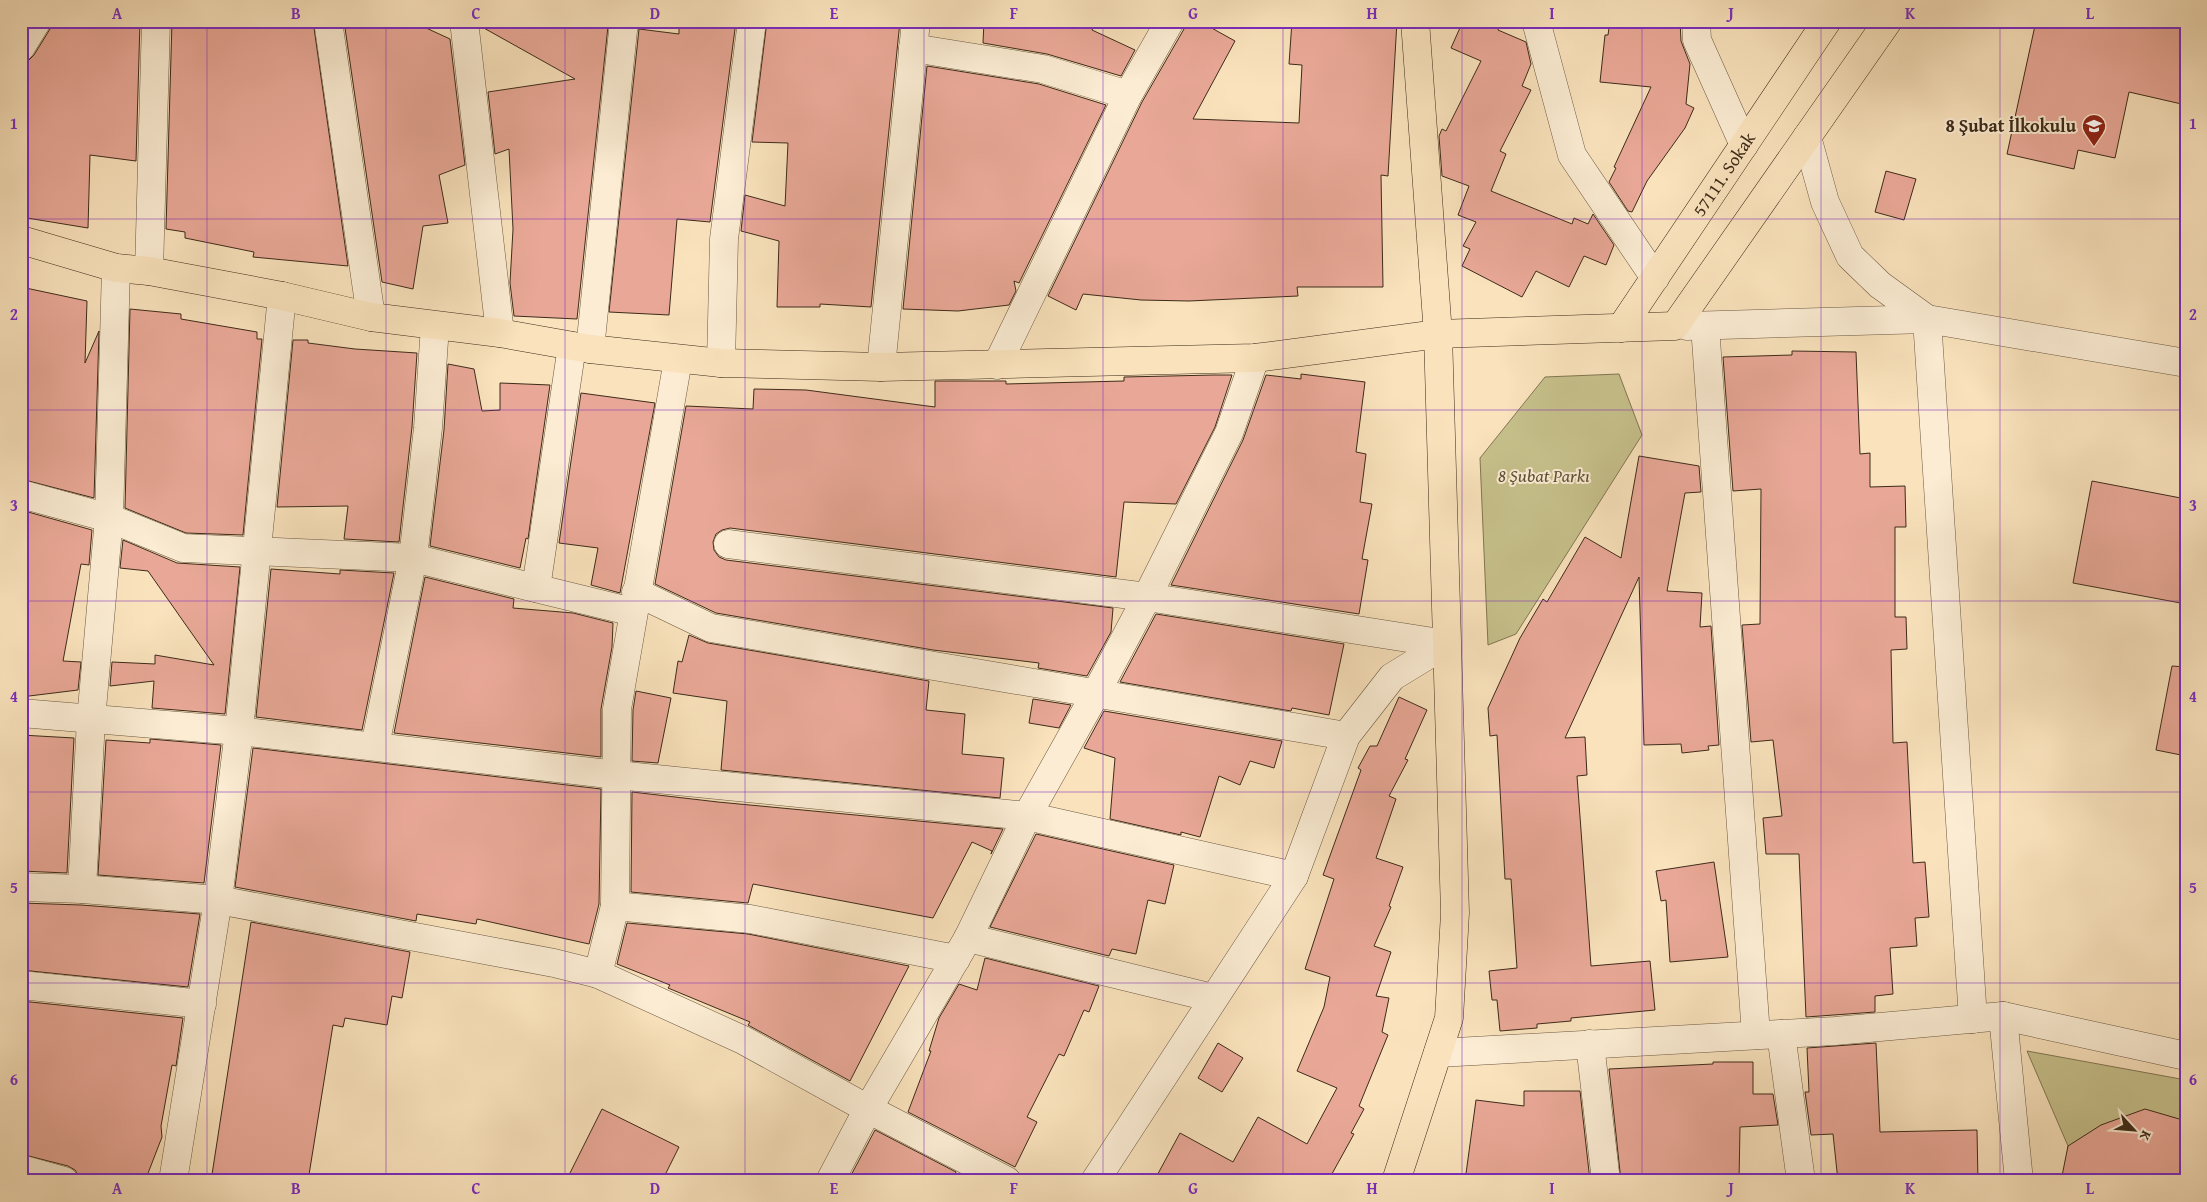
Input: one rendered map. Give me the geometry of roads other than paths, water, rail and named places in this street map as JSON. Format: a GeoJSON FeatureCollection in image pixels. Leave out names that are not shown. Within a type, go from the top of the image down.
{"type":"FeatureCollection","features":[{"type":"Feature","properties":{"kind":"main road"},"geometry":{"type":"LineString","coordinates":[[1396,1181],[1449,1018],[1455,913],[1438,334],[1416,21]]}},
{"type":"Feature","properties":{"kind":"main road","name":"57111. Sokak"},"geometry":{"type":"LineString","coordinates":[[1621,328],[1827,21]]}},
{"type":"Feature","properties":{"kind":"main road"},"geometry":{"type":"LineString","coordinates":[[21,240],[116,268],[149,271],[282,296],[371,317],[500,333],[581,348],[678,360],[721,363],[881,367],[1255,358],[1438,334],[1675,326],[1888,21]]}},
{"type":"Feature","properties":{"kind":"street"},"geometry":{"type":"LineString","coordinates":[[21,47],[37,21]]}},
{"type":"Feature","properties":{"kind":"street"},"geometry":{"type":"LineString","coordinates":[[149,271],[156,21]]}},
{"type":"Feature","properties":{"kind":"street"},"geometry":{"type":"LineString","coordinates":[[328,21],[371,317]]}},
{"type":"Feature","properties":{"kind":"street"},"geometry":{"type":"LineString","coordinates":[[464,21],[500,333]]}},
{"type":"Feature","properties":{"kind":"street"},"geometry":{"type":"LineString","coordinates":[[536,588],[581,348],[624,21]]}},
{"type":"Feature","properties":{"kind":"street"},"geometry":{"type":"LineString","coordinates":[[721,363],[724,238],[752,21]]}},
{"type":"Feature","properties":{"kind":"street"},"geometry":{"type":"LineString","coordinates":[[881,367],[916,21]]}},
{"type":"Feature","properties":{"kind":"street"},"geometry":{"type":"LineString","coordinates":[[997,365],[1128,95],[1170,21]]}},
{"type":"Feature","properties":{"kind":"street"},"geometry":{"type":"LineString","coordinates":[[1536,21],[1572,155],[1655,278]]}},
{"type":"Feature","properties":{"kind":"street"},"geometry":{"type":"LineString","coordinates":[[1696,21],[1697,40],[1744,145]]}},
{"type":"Feature","properties":{"kind":"street"},"geometry":{"type":"LineString","coordinates":[[913,48],[1043,69],[1128,95]]}},
{"type":"Feature","properties":{"kind":"street"},"geometry":{"type":"LineString","coordinates":[[1807,137],[1825,202],[1850,256],[1880,286],[1927,319]]}},
{"type":"Feature","properties":{"kind":"street"},"geometry":{"type":"LineString","coordinates":[[82,889],[91,720],[109,518],[116,268]]}},
{"type":"Feature","properties":{"kind":"street"},"geometry":{"type":"LineString","coordinates":[[174,1181],[218,900],[239,731],[282,296]]}},
{"type":"Feature","properties":{"kind":"street"},"geometry":{"type":"LineString","coordinates":[[1927,319],[1972,1018]]}},
{"type":"Feature","properties":{"kind":"street"},"geometry":{"type":"LineString","coordinates":[[1675,326],[1927,319],[2186,363]]}},
{"type":"Feature","properties":{"kind":"street"},"geometry":{"type":"LineString","coordinates":[[375,746],[414,558],[428,428],[434,326]]}},
{"type":"Feature","properties":{"kind":"street"},"geometry":{"type":"LineString","coordinates":[[1706,326],[1769,1035],[1801,1181]]}},
{"type":"Feature","properties":{"kind":"street"},"geometry":{"type":"LineString","coordinates":[[830,1181],[868,1109],[962,949],[1027,816],[1147,597],[1229,433],[1255,358]]}},
{"type":"Feature","properties":{"kind":"street"},"geometry":{"type":"LineString","coordinates":[[598,974],[615,906],[617,709],[678,360]]}},
{"type":"Feature","properties":{"kind":"street"},"geometry":{"type":"LineString","coordinates":[[21,494],[109,518],[182,548],[414,558],[536,588],[635,602],[711,628],[1346,736]]}},
{"type":"Feature","properties":{"kind":"street"},"geometry":{"type":"LineString","coordinates":[[728,544],[1147,597],[1446,644]]}},
{"type":"Feature","properties":{"kind":"street"},"geometry":{"type":"LineString","coordinates":[[1095,1181],[1294,876],[1346,736],[1392,677],[1446,644]]}},
{"type":"Feature","properties":{"kind":"street"},"geometry":{"type":"LineString","coordinates":[[21,713],[239,731],[617,775],[1027,816],[1294,876]]}},
{"type":"Feature","properties":{"kind":"street"},"geometry":{"type":"LineString","coordinates":[[21,888],[82,889],[218,900],[544,961],[598,974],[743,1040],[868,1109],[1007,1181]]}},
{"type":"Feature","properties":{"kind":"street"},"geometry":{"type":"LineString","coordinates":[[615,906],[750,919],[962,949],[1213,998]]}},
{"type":"Feature","properties":{"kind":"street"},"geometry":{"type":"LineString","coordinates":[[21,986],[202,1004]]}},
{"type":"Feature","properties":{"kind":"street"},"geometry":{"type":"LineString","coordinates":[[2003,1016],[2019,1181]]}},
{"type":"Feature","properties":{"kind":"street"},"geometry":{"type":"LineString","coordinates":[[1438,1053],[1835,1031],[2003,1016],[2186,1056]]}},
{"type":"Feature","properties":{"kind":"street"},"geometry":{"type":"LineString","coordinates":[[1590,1044],[1606,1181]]}},
{"type":"Feature","properties":{"kind":"street"},"geometry":{"type":"LineString","coordinates":[[21,1169],[64,1181]]}},
{"type":"Feature","properties":{"kind":"place","name":"8 Şubat İlkokulu"},"geometry":{"type":"Point","coordinates":[2094,147]}},
{"type":"Feature","properties":{"kind":"park label","name":"8 Şubat Parkı"},"geometry":{"type":"Point","coordinates":[1544,476]}}]}
